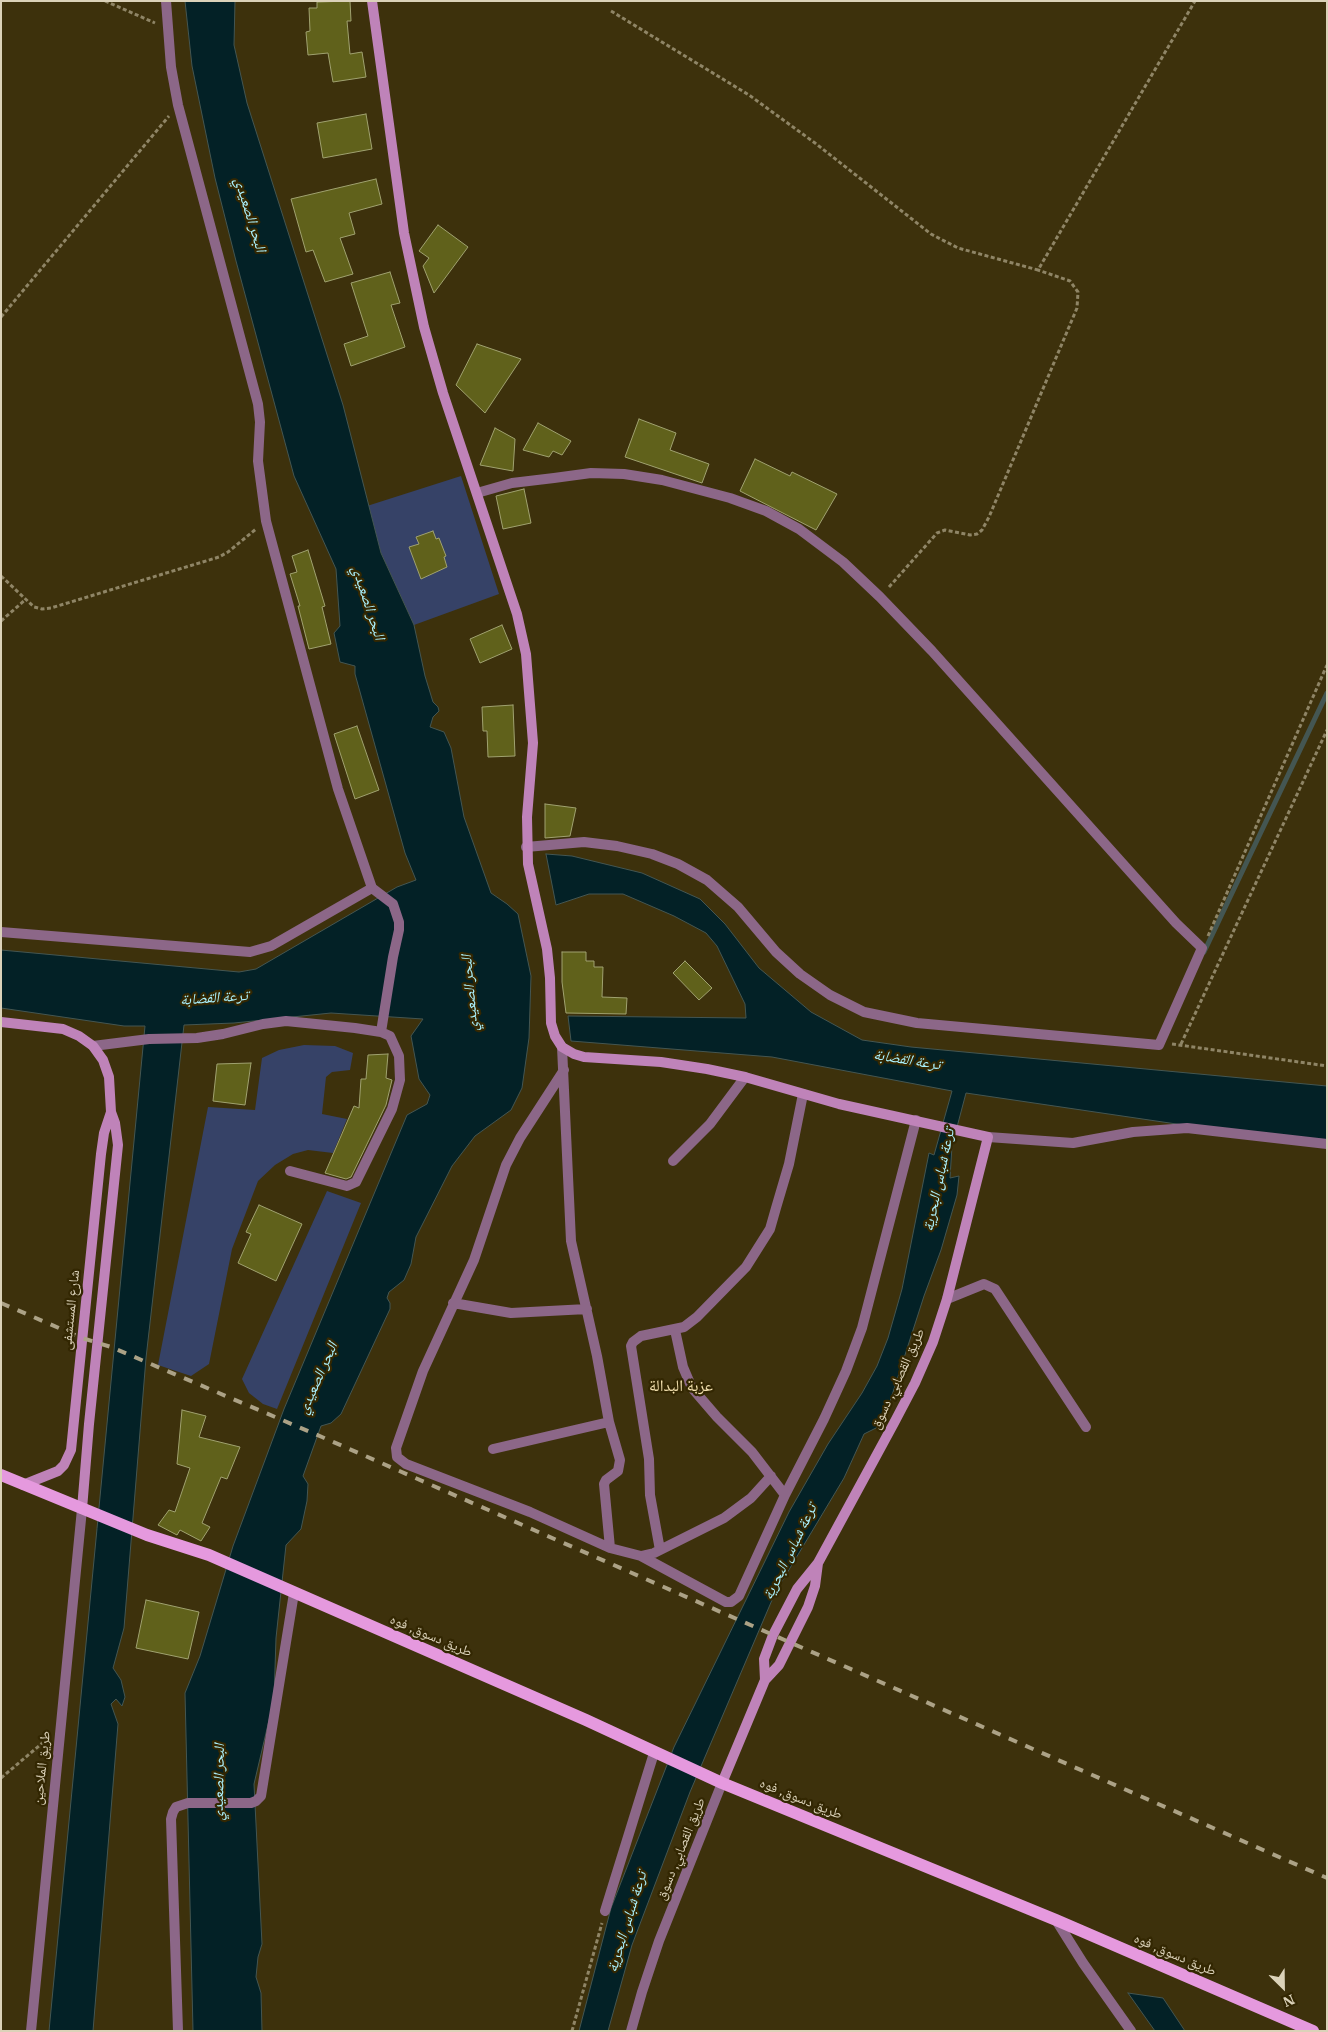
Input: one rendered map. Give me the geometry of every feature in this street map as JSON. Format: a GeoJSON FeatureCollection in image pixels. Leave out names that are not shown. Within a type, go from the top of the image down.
{"type":"FeatureCollection","features":[{"type":"Feature","properties":{"kind":"main road"},"geometry":{"type":"LineString","coordinates":[[372,1],[395,170],[412,276],[443,394],[517,614],[526,654],[533,743],[526,817],[526,847],[547,949],[552,1005],[551,1024],[555,1036],[562,1047],[574,1054],[591,1058],[661,1062],[707,1069],[745,1077],[803,1094],[988,1137]]}},
{"type":"Feature","properties":{"kind":"main road","name":"شارع المستشفى"},"geometry":{"type":"LineString","coordinates":[[1,1022],[63,1029],[79,1036],[93,1046],[103,1060],[109,1077],[111,1112],[117,1134],[117,1157],[82,1509]]}},
{"type":"Feature","properties":{"kind":"main road","name":"شارع المستشفى"},"geometry":{"type":"LineString","coordinates":[[23,1485],[58,1471],[64,1465],[72,1450],[102,1143],[111,1112]]}},
{"type":"Feature","properties":{"kind":"main road","name":"طريق القصابي, دسوق"},"geometry":{"type":"LineString","coordinates":[[765,1680],[764,1659],[773,1635],[797,1589],[818,1563],[915,1383],[932,1342],[947,1299],[988,1137]]}},
{"type":"Feature","properties":{"kind":"main road"},"geometry":{"type":"LineString","coordinates":[[74,1422],[89,1424]]}},
{"type":"Feature","properties":{"kind":"main road"},"geometry":{"type":"LineString","coordinates":[[1,1475],[82,1509]]}},
{"type":"Feature","properties":{"kind":"main road","name":"طريق دسوق, فوه"},"geometry":{"type":"LineString","coordinates":[[82,1509],[147,1535],[209,1555],[586,1720],[700,1774],[1056,1920],[1313,2031]]}},
{"type":"Feature","properties":{"kind":"main road","name":"طريق القصابي, دسوق"},"geometry":{"type":"LineString","coordinates":[[722,1783],[765,1680],[782,1661],[808,1608],[815,1586],[818,1563]]}},
{"type":"Feature","properties":{"kind":"street"},"geometry":{"type":"LineString","coordinates":[[166,1],[178,105],[258,404],[260,422],[258,461],[266,521],[338,790],[372,888],[392,904],[399,922],[382,1032]]}},
{"type":"Feature","properties":{"kind":"street"},"geometry":{"type":"LineString","coordinates":[[477,493],[512,483],[591,474],[624,474],[672,482],[739,501],[766,511],[799,529],[842,562],[880,597],[932,651],[1176,924],[1202,948],[1159,1045],[917,1023],[864,1012],[830,995],[800,974],[776,952],[738,907],[707,880],[678,864],[652,854],[617,846],[584,842],[526,847]]}},
{"type":"Feature","properties":{"kind":"street"},"geometry":{"type":"LineString","coordinates":[[1,932],[250,952],[272,946],[372,888]]}},
{"type":"Feature","properties":{"kind":"street"},"geometry":{"type":"LineString","coordinates":[[93,1046],[149,1039],[176,1040],[223,1034],[263,1024],[286,1021],[382,1032],[390,1036],[396,1045],[399,1056],[400,1080],[392,1109],[360,1178],[352,1185],[347,1186],[290,1171]]}},
{"type":"Feature","properties":{"kind":"street"},"geometry":{"type":"LineString","coordinates":[[562,1047],[571,1241],[609,1422],[620,1460],[618,1471],[606,1480],[604,1484],[610,1548]]}},
{"type":"Feature","properties":{"kind":"street"},"geometry":{"type":"LineString","coordinates":[[564,1070],[520,1138],[506,1165],[474,1260],[423,1371],[396,1448],[397,1457],[406,1464],[530,1512],[610,1548],[641,1556],[726,1602],[731,1602],[739,1596],[785,1495],[846,1371],[862,1328],[916,1120]]}},
{"type":"Feature","properties":{"kind":"street"},"geometry":{"type":"LineString","coordinates":[[674,1161],[710,1124],[745,1077]]}},
{"type":"Feature","properties":{"kind":"street"},"geometry":{"type":"LineString","coordinates":[[660,1550],[650,1495],[649,1459],[631,1346],[641,1336],[684,1327],[697,1317],[746,1267],[770,1229],[787,1172],[803,1094]]}},
{"type":"Feature","properties":{"kind":"street"},"geometry":{"type":"LineString","coordinates":[[988,1137],[1073,1143],[1133,1132],[1187,1128],[1327,1144]]}},
{"type":"Feature","properties":{"kind":"street"},"geometry":{"type":"LineString","coordinates":[[947,1299],[984,1284],[990,1285],[995,1289],[1086,1427]]}},
{"type":"Feature","properties":{"kind":"street"},"geometry":{"type":"LineString","coordinates":[[453,1303],[511,1313],[586,1309]]}},
{"type":"Feature","properties":{"kind":"street"},"geometry":{"type":"LineString","coordinates":[[675,1330],[683,1366],[692,1388],[771,1476],[785,1495]]}},
{"type":"Feature","properties":{"kind":"street"},"geometry":{"type":"LineString","coordinates":[[492,1449],[609,1422]]}},
{"type":"Feature","properties":{"kind":"street"},"geometry":{"type":"LineString","coordinates":[[641,1556],[660,1550],[724,1518],[740,1507],[771,1476]]}},
{"type":"Feature","properties":{"kind":"street","name":"طريق الملاحين"},"geometry":{"type":"LineString","coordinates":[[31,2031],[82,1509]]}},
{"type":"Feature","properties":{"kind":"street"},"geometry":{"type":"LineString","coordinates":[[178,2031],[171,1819],[176,1807],[188,1803],[251,1802],[256,1801],[263,1791],[288,1590]]}},
{"type":"Feature","properties":{"kind":"street"},"geometry":{"type":"LineString","coordinates":[[605,1911],[654,1753]]}},
{"type":"Feature","properties":{"kind":"street","name":"طريق القصابي, دسوق"},"geometry":{"type":"LineString","coordinates":[[631,2031],[659,1941],[722,1783]]}},
{"type":"Feature","properties":{"kind":"street"},"geometry":{"type":"LineString","coordinates":[[1056,1920],[1083,1963],[1131,2031]]}},
{"type":"Feature","properties":{"kind":"path"},"geometry":{"type":"LineString","coordinates":[[105,1],[168,29]]}},
{"type":"Feature","properties":{"kind":"path"},"geometry":{"type":"LineString","coordinates":[[1038,270],[1195,1]]}},
{"type":"Feature","properties":{"kind":"path"},"geometry":{"type":"LineString","coordinates":[[611,11],[749,95],[815,143],[931,234],[958,248],[1038,270],[1070,281],[1078,292],[1077,308],[990,517],[982,530],[977,534],[970,535],[945,530],[937,533],[880,597]]}},
{"type":"Feature","properties":{"kind":"path"},"geometry":{"type":"LineString","coordinates":[[1,317],[178,105]]}},
{"type":"Feature","properties":{"kind":"path"},"geometry":{"type":"LineString","coordinates":[[1,576],[34,607],[51,608],[219,556],[228,552],[266,521]]}},
{"type":"Feature","properties":{"kind":"path"},"geometry":{"type":"LineString","coordinates":[[1,621],[25,600]]}},
{"type":"Feature","properties":{"kind":"path"},"geometry":{"type":"LineString","coordinates":[[1202,948],[1327,665]]}},
{"type":"Feature","properties":{"kind":"path"},"geometry":{"type":"LineString","coordinates":[[1181,1044],[1327,730]]}},
{"type":"Feature","properties":{"kind":"path"},"geometry":{"type":"LineString","coordinates":[[1159,1045],[1181,1044],[1327,1066]]}},
{"type":"Feature","properties":{"kind":"path"},"geometry":{"type":"LineString","coordinates":[[1,1778],[60,1728]]}},
{"type":"Feature","properties":{"kind":"path"},"geometry":{"type":"LineString","coordinates":[[572,2031],[605,1911]]}},
{"type":"Feature","properties":{"kind":"shaded area"},"geometry":{"type":"Polygon","coordinates":[[[461,476],[499,594],[414,625],[381,553],[367,506],[461,476]]]}},
{"type":"Feature","properties":{"kind":"shaded area"},"geometry":{"type":"Polygon","coordinates":[[[304,1045],[335,1046],[353,1053],[350,1070],[332,1072],[326,1077],[322,1114],[347,1119],[333,1153],[308,1150],[293,1154],[275,1165],[258,1181],[232,1249],[209,1364],[191,1376],[158,1365],[208,1107],[255,1110],[262,1058],[279,1050],[304,1045]]]}},
{"type":"Feature","properties":{"kind":"shaded area"},"geometry":{"type":"Polygon","coordinates":[[[327,1191],[361,1203],[277,1409],[263,1404],[249,1393],[242,1379],[327,1191]]]}},
{"type":"Feature","properties":{"kind":"water"},"geometry":{"type":"Polygon","coordinates":[[[185,1],[235,1],[234,45],[247,103],[343,405],[381,553],[414,625],[425,676],[433,702],[439,711],[433,717],[430,727],[444,732],[451,748],[464,817],[491,893],[518,914],[531,976],[529,1038],[522,1088],[511,1110],[475,1136],[452,1166],[416,1237],[411,1264],[404,1280],[389,1292],[387,1298],[390,1303],[390,1309],[341,1414],[331,1423],[321,1426],[303,1476],[308,1484],[307,1501],[301,1529],[286,1545],[276,1638],[274,1699],[254,1784],[262,1944],[258,1957],[256,1977],[261,1993],[262,2031],[193,2031],[185,1693],[200,1656],[233,1546],[284,1409],[407,1115],[427,1104],[430,1095],[419,1079],[411,1036],[423,1019],[331,1013],[234,1023],[184,1025],[146,1358],[124,1628],[113,1668],[121,1680],[125,1697],[122,1706],[116,1699],[111,1704],[118,1724],[93,2031],[49,2031],[145,1026],[124,1026],[1,1008],[1,950],[239,972],[256,969],[397,887],[416,880],[405,853],[355,674],[355,666],[340,662],[334,633],[340,626],[336,569],[294,476],[236,261],[215,178],[192,66],[185,1]]]}},
{"type":"Feature","properties":{"kind":"water"},"geometry":{"type":"Polygon","coordinates":[[[546,854],[572,856],[642,873],[700,899],[725,924],[759,968],[811,1012],[862,1040],[911,1047],[1327,1086],[1327,1142],[1190,1126],[966,1093],[952,1146],[950,1178],[959,1176],[957,1195],[941,1250],[884,1420],[878,1427],[864,1434],[844,1478],[775,1593],[690,1792],[632,1945],[608,2031],[579,2031],[611,1908],[674,1747],[789,1512],[828,1444],[862,1393],[877,1366],[888,1338],[902,1289],[929,1153],[934,1155],[952,1091],[772,1057],[571,1041],[568,1016],[746,1018],[745,1004],[717,946],[706,933],[674,916],[623,894],[589,894],[556,905],[546,854]]]}},
{"type":"Feature","properties":{"kind":"water"},"geometry":{"type":"Polygon","coordinates":[[[1128,1993],[1163,1998],[1185,2031],[1155,2031],[1128,1993]]]}},
{"type":"Feature","properties":{"kind":"building"},"geometry":{"type":"Polygon","coordinates":[[[350,1],[351,21],[347,21],[350,54],[362,52],[366,77],[333,82],[328,53],[308,55],[306,32],[310,31],[309,8],[317,8],[317,2],[350,1]]]}},
{"type":"Feature","properties":{"kind":"building"},"geometry":{"type":"Polygon","coordinates":[[[366,114],[372,149],[323,158],[317,123],[366,114]]]}},
{"type":"Feature","properties":{"kind":"building"},"geometry":{"type":"Polygon","coordinates":[[[376,179],[382,204],[349,213],[355,234],[340,238],[353,274],[325,282],[313,250],[306,252],[291,199],[376,179]]]}},
{"type":"Feature","properties":{"kind":"building"},"geometry":{"type":"Polygon","coordinates":[[[438,225],[468,247],[434,293],[423,266],[429,258],[419,251],[438,225]]]}},
{"type":"Feature","properties":{"kind":"building"},"geometry":{"type":"Polygon","coordinates":[[[390,272],[400,303],[391,305],[405,347],[351,366],[344,344],[368,336],[351,283],[390,272]]]}},
{"type":"Feature","properties":{"kind":"building"},"geometry":{"type":"Polygon","coordinates":[[[477,344],[521,359],[485,413],[456,385],[477,344]]]}},
{"type":"Feature","properties":{"kind":"building"},"geometry":{"type":"Polygon","coordinates":[[[639,419],[676,433],[670,450],[709,464],[702,483],[625,457],[639,419]]]}},
{"type":"Feature","properties":{"kind":"building"},"geometry":{"type":"Polygon","coordinates":[[[538,423],[571,441],[562,455],[553,451],[549,457],[523,450],[538,423]]]}},
{"type":"Feature","properties":{"kind":"building"},"geometry":{"type":"Polygon","coordinates":[[[495,428],[515,439],[513,471],[480,465],[495,428]]]}},
{"type":"Feature","properties":{"kind":"building"},"geometry":{"type":"Polygon","coordinates":[[[755,459],[790,476],[792,472],[837,494],[816,530],[740,491],[755,459]]]}},
{"type":"Feature","properties":{"kind":"building"},"geometry":{"type":"Polygon","coordinates":[[[524,489],[531,523],[503,529],[496,496],[524,489]]]}},
{"type":"Feature","properties":{"kind":"building"},"geometry":{"type":"Polygon","coordinates":[[[433,531],[436,539],[439,538],[446,556],[444,557],[447,567],[421,579],[409,547],[419,544],[416,537],[433,531]]]}},
{"type":"Feature","properties":{"kind":"building"},"geometry":{"type":"Polygon","coordinates":[[[308,550],[325,606],[322,607],[331,644],[309,649],[298,606],[300,606],[290,574],[297,572],[292,556],[308,550]]]}},
{"type":"Feature","properties":{"kind":"building"},"geometry":{"type":"Polygon","coordinates":[[[502,625],[512,649],[480,663],[470,639],[502,625]]]}},
{"type":"Feature","properties":{"kind":"building"},"geometry":{"type":"Polygon","coordinates":[[[513,705],[515,756],[488,757],[487,731],[483,731],[482,707],[513,705]]]}},
{"type":"Feature","properties":{"kind":"building"},"geometry":{"type":"Polygon","coordinates":[[[357,726],[379,790],[355,799],[334,734],[357,726]]]}},
{"type":"Feature","properties":{"kind":"building"},"geometry":{"type":"Polygon","coordinates":[[[545,804],[576,808],[570,836],[545,838],[545,804]]]}},
{"type":"Feature","properties":{"kind":"building"},"geometry":{"type":"Polygon","coordinates":[[[562,952],[586,952],[586,961],[594,961],[594,967],[603,967],[602,997],[627,998],[626,1014],[566,1013],[562,982],[562,952]]]}},
{"type":"Feature","properties":{"kind":"building"},"geometry":{"type":"Polygon","coordinates":[[[685,961],[712,988],[699,1000],[673,973],[685,961]]]}},
{"type":"Feature","properties":{"kind":"building"},"geometry":{"type":"Polygon","coordinates":[[[388,1054],[386,1078],[392,1080],[386,1105],[351,1177],[346,1179],[325,1173],[354,1106],[359,1108],[361,1079],[366,1079],[368,1055],[388,1054]]]}},
{"type":"Feature","properties":{"kind":"building"},"geometry":{"type":"Polygon","coordinates":[[[251,1063],[245,1105],[213,1101],[217,1064],[251,1063]]]}},
{"type":"Feature","properties":{"kind":"building"},"geometry":{"type":"Polygon","coordinates":[[[259,1205],[302,1224],[276,1281],[238,1263],[251,1234],[246,1232],[259,1205]]]}},
{"type":"Feature","properties":{"kind":"building"},"geometry":{"type":"Polygon","coordinates":[[[182,1410],[206,1416],[199,1437],[240,1447],[227,1479],[221,1477],[202,1523],[210,1527],[201,1541],[180,1530],[177,1535],[158,1525],[169,1510],[175,1512],[190,1468],[177,1464],[182,1410]]]}},
{"type":"Feature","properties":{"kind":"building"},"geometry":{"type":"Polygon","coordinates":[[[146,1600],[199,1612],[188,1659],[136,1648],[146,1600]]]}},
{"type":"Feature","properties":{"kind":"waterway"},"geometry":{"type":"LineString","coordinates":[[1204,952],[1327,693]]}},
{"type":"Feature","properties":{"kind":"railway"},"geometry":{"type":"LineString","coordinates":[[1,1303],[82,1338],[111,1347],[322,1437],[1327,1878]]}},
{"type":"Feature","properties":{"kind":"district","name":"عزبة البدالة"},"geometry":{"type":"Point","coordinates":[681,1386]}},
{"type":"Feature","properties":{"kind":"water label","name":"البحر الصعيدي"},"geometry":{"type":"Point","coordinates":[250,215]}},
{"type":"Feature","properties":{"kind":"water label","name":"البحر الصعيدي"},"geometry":{"type":"Point","coordinates":[368,603]}},
{"type":"Feature","properties":{"kind":"water label","name":"البحر الصعيدي"},"geometry":{"type":"Point","coordinates":[470,993]}},
{"type":"Feature","properties":{"kind":"water label","name":"ترعة القضابة"},"geometry":{"type":"Point","coordinates":[214,998]}},
{"type":"Feature","properties":{"kind":"water label","name":"ترعة القضابة"},"geometry":{"type":"Point","coordinates":[907,1060]}},
{"type":"Feature","properties":{"kind":"water label","name":"ترعة شباس البحرية"},"geometry":{"type":"Point","coordinates":[939,1180]}},
{"type":"Feature","properties":{"kind":"water label","name":"البحر الصعيدي"},"geometry":{"type":"Point","coordinates":[318,1378]}},
{"type":"Feature","properties":{"kind":"water label","name":"ترعة شباس البحرية"},"geometry":{"type":"Point","coordinates":[790,1552]}},
{"type":"Feature","properties":{"kind":"water label","name":"البحر الصعيدي"},"geometry":{"type":"Point","coordinates":[219,1782]}},
{"type":"Feature","properties":{"kind":"water label","name":"ترعة شباس البحرية"},"geometry":{"type":"Point","coordinates":[627,1922]}}]}
